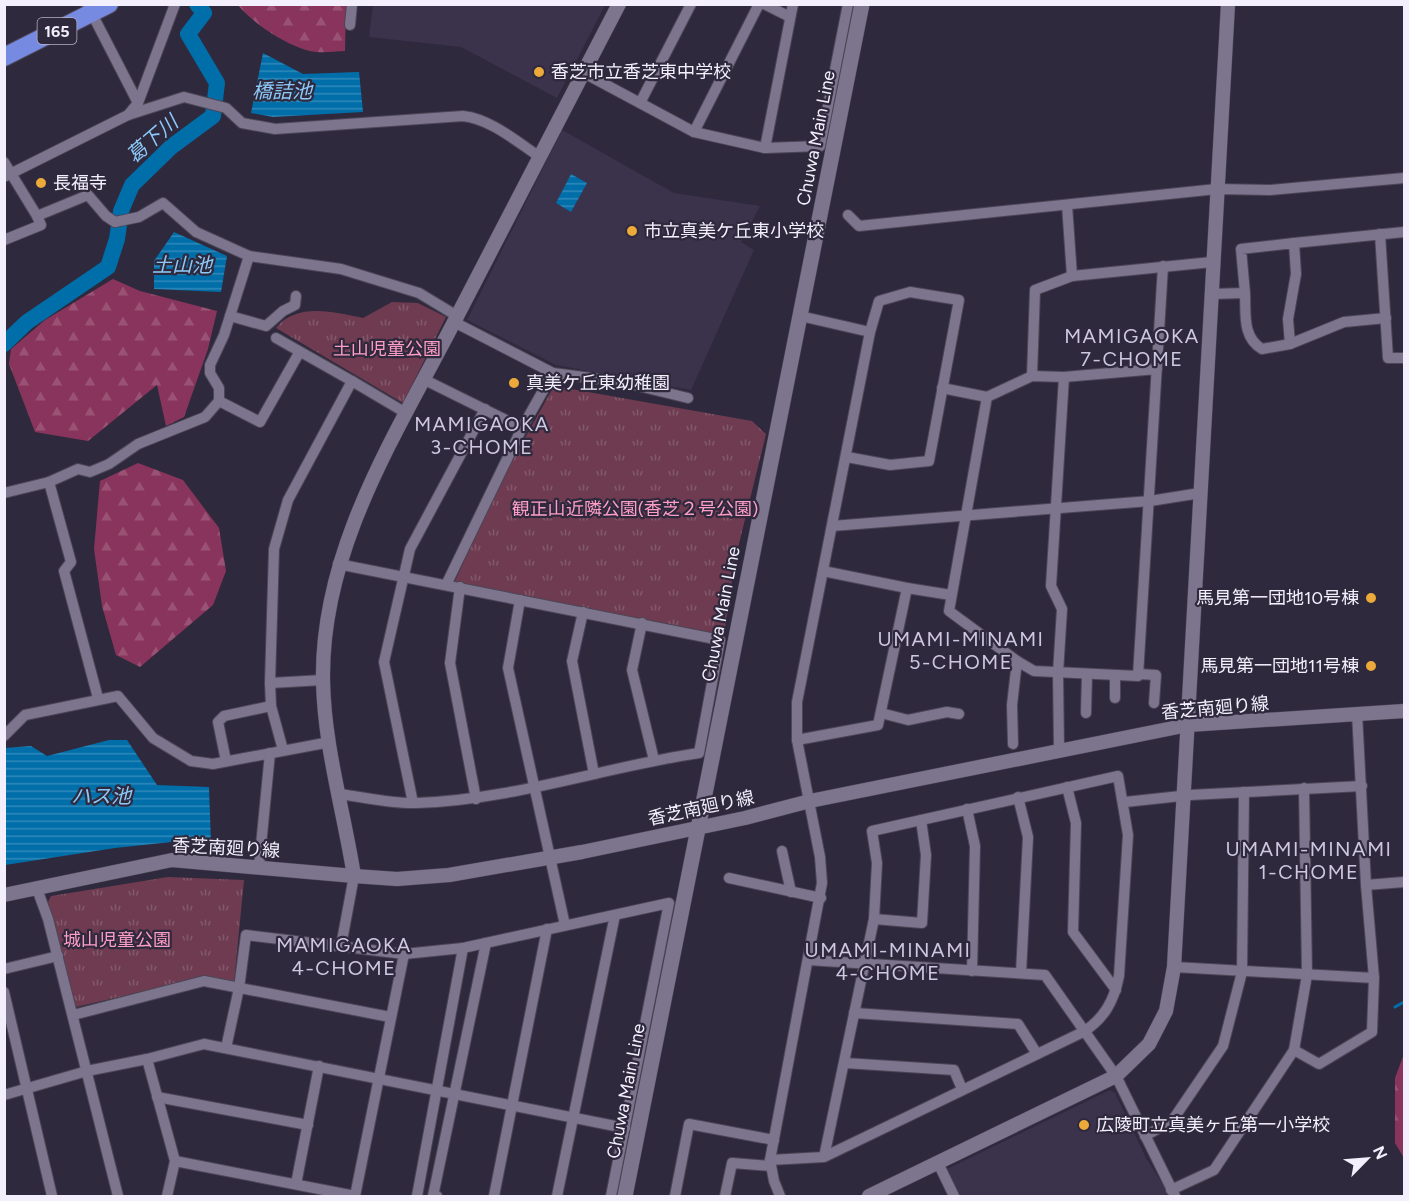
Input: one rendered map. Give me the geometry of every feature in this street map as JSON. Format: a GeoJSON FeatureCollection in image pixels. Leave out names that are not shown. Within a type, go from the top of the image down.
{"type":"FeatureCollection","features":[{"type":"Feature","properties":{"kind":"highway","name":"165"},"geometry":{"type":"LineString","coordinates":[[4,57],[90,9],[109,4]]}},
{"type":"Feature","properties":{"kind":"main road","name":"Chuwa Main Line"},"geometry":{"type":"LineString","coordinates":[[634,1197],[862,4]]}},
{"type":"Feature","properties":{"kind":"main road","name":"Chuwa Main Line"},"geometry":{"type":"LineString","coordinates":[[625,1197],[704,826],[872,4]]}},
{"type":"Feature","properties":{"kind":"street"},"geometry":{"type":"LineString","coordinates":[[128,116],[138,103],[175,4]]}},
{"type":"Feature","properties":{"kind":"street"},"geometry":{"type":"LineString","coordinates":[[350,25],[352,4]]}},
{"type":"Feature","properties":{"kind":"street"},"geometry":{"type":"LineString","coordinates":[[341,946],[354,876],[330,742],[323,680],[328,620],[338,564],[369,487],[406,412],[619,4]]}},
{"type":"Feature","properties":{"kind":"street"},"geometry":{"type":"LineString","coordinates":[[640,103],[691,4]]}},
{"type":"Feature","properties":{"kind":"street"},"geometry":{"type":"LineString","coordinates":[[694,132],[759,4]]}},
{"type":"Feature","properties":{"kind":"street"},"geometry":{"type":"LineString","coordinates":[[764,4],[790,17]]}},
{"type":"Feature","properties":{"kind":"street"},"geometry":{"type":"LineString","coordinates":[[765,148],[793,4]]}},
{"type":"Feature","properties":{"kind":"street"},"geometry":{"type":"LineString","coordinates":[[584,73],[694,132],[765,148],[820,146],[848,4]]}},
{"type":"Feature","properties":{"kind":"street"},"geometry":{"type":"LineString","coordinates":[[869,1197],[1116,1076],[1149,1044],[1166,1011],[1174,967],[1228,4]]}},
{"type":"Feature","properties":{"kind":"street"},"geometry":{"type":"LineString","coordinates":[[90,9],[138,103]]}},
{"type":"Feature","properties":{"kind":"street"},"geometry":{"type":"LineString","coordinates":[[7,175],[128,116],[184,97],[226,108],[242,123],[275,129],[474,118],[540,157]]}},
{"type":"Feature","properties":{"kind":"street"},"geometry":{"type":"LineString","coordinates":[[4,162],[7,175]]}},
{"type":"Feature","properties":{"kind":"street"},"geometry":{"type":"LineString","coordinates":[[4,240],[41,225],[16,178],[7,175]]}},
{"type":"Feature","properties":{"kind":"street"},"geometry":{"type":"LineString","coordinates":[[848,216],[859,226],[1217,189],[1270,190],[1404,178]]}},
{"type":"Feature","properties":{"kind":"street"},"geometry":{"type":"LineString","coordinates":[[37,216],[88,195],[106,216],[115,222],[139,217],[163,203],[196,232],[249,256],[341,269],[418,294],[456,319],[553,373],[622,382],[688,398]]}},
{"type":"Feature","properties":{"kind":"street"},"geometry":{"type":"LineString","coordinates":[[1067,205],[1072,276]]}},
{"type":"Feature","properties":{"kind":"street"},"geometry":{"type":"LineString","coordinates":[[1386,318],[1344,322],[1290,344],[1262,349],[1251,343],[1247,333],[1241,249],[1404,232]]}},
{"type":"Feature","properties":{"kind":"street"},"geometry":{"type":"LineString","coordinates":[[1380,234],[1388,358],[1404,358]]}},
{"type":"Feature","properties":{"kind":"street"},"geometry":{"type":"LineString","coordinates":[[1290,344],[1288,319],[1296,274],[1294,243]]}},
{"type":"Feature","properties":{"kind":"street"},"geometry":{"type":"LineString","coordinates":[[4,493],[50,482],[78,469],[90,472],[109,464],[138,444],[205,417],[219,401],[219,388],[210,373],[210,365],[230,316],[249,256]]}},
{"type":"Feature","properties":{"kind":"street"},"geometry":{"type":"LineString","coordinates":[[1032,376],[1035,290],[1072,276],[1212,262]]}},
{"type":"Feature","properties":{"kind":"street"},"geometry":{"type":"LineString","coordinates":[[1138,674],[1163,267]]}},
{"type":"Feature","properties":{"kind":"street"},"geometry":{"type":"LineString","coordinates":[[780,1197],[770,1163],[821,898],[820,857],[797,740],[797,702],[870,332],[879,301],[910,292],[959,300],[929,461],[890,465],[847,457]]}},
{"type":"Feature","properties":{"kind":"street"},"geometry":{"type":"LineString","coordinates":[[1211,294],[1245,293]]}},
{"type":"Feature","properties":{"kind":"street"},"geometry":{"type":"LineString","coordinates":[[230,316],[266,326],[295,305],[296,296]]}},
{"type":"Feature","properties":{"kind":"street"},"geometry":{"type":"LineString","coordinates":[[809,318],[870,332]]}},
{"type":"Feature","properties":{"kind":"street"},"geometry":{"type":"LineString","coordinates":[[276,338],[406,412]]}},
{"type":"Feature","properties":{"kind":"street"},"geometry":{"type":"LineString","coordinates":[[219,401],[260,422],[299,353]]}},
{"type":"Feature","properties":{"kind":"street"},"geometry":{"type":"LineString","coordinates":[[942,388],[987,397],[1032,376],[1064,377],[1157,369]]}},
{"type":"Feature","properties":{"kind":"street"},"geometry":{"type":"LineString","coordinates":[[446,585],[522,428],[553,373]]}},
{"type":"Feature","properties":{"kind":"street"},"geometry":{"type":"LineString","coordinates":[[1059,750],[1058,673],[1062,609],[1052,586],[1064,377]]}},
{"type":"Feature","properties":{"kind":"street"},"geometry":{"type":"LineString","coordinates":[[423,379],[522,428]]}},
{"type":"Feature","properties":{"kind":"street"},"geometry":{"type":"LineString","coordinates":[[283,750],[271,706],[274,549],[288,500],[352,381]]}},
{"type":"Feature","properties":{"kind":"street"},"geometry":{"type":"LineString","coordinates":[[987,397],[949,611],[1034,671],[1156,675],[1154,703]]}},
{"type":"Feature","properties":{"kind":"street"},"geometry":{"type":"LineString","coordinates":[[413,803],[384,662],[410,549],[485,408]]}},
{"type":"Feature","properties":{"kind":"street"},"geometry":{"type":"LineString","coordinates":[[50,482],[71,562],[64,571],[69,596],[98,698]]}},
{"type":"Feature","properties":{"kind":"street"},"geometry":{"type":"LineString","coordinates":[[832,526],[1150,501],[1200,493]]}},
{"type":"Feature","properties":{"kind":"street"},"geometry":{"type":"LineString","coordinates":[[338,564],[720,640],[699,753],[654,760],[536,788],[476,799],[413,803],[339,794]]}},
{"type":"Feature","properties":{"kind":"street"},"geometry":{"type":"LineString","coordinates":[[823,571],[951,595]]}},
{"type":"Feature","properties":{"kind":"street"},"geometry":{"type":"LineString","coordinates":[[460,587],[450,663],[476,799]]}},
{"type":"Feature","properties":{"kind":"street"},"geometry":{"type":"LineString","coordinates":[[797,740],[878,725],[907,588]]}},
{"type":"Feature","properties":{"kind":"street"},"geometry":{"type":"LineString","coordinates":[[520,600],[508,668],[565,925]]}},
{"type":"Feature","properties":{"kind":"street"},"geometry":{"type":"LineString","coordinates":[[584,612],[572,662],[594,774]]}},
{"type":"Feature","properties":{"kind":"street"},"geometry":{"type":"LineString","coordinates":[[642,623],[632,670],[654,760]]}},
{"type":"Feature","properties":{"kind":"street"},"geometry":{"type":"LineString","coordinates":[[1013,744],[1012,705],[1017,661]]}},
{"type":"Feature","properties":{"kind":"street"},"geometry":{"type":"LineString","coordinates":[[1086,713],[1087,674]]}},
{"type":"Feature","properties":{"kind":"street"},"geometry":{"type":"LineString","coordinates":[[1115,675],[1115,699]]}},
{"type":"Feature","properties":{"kind":"street"},"geometry":{"type":"LineString","coordinates":[[270,682],[323,680]]}},
{"type":"Feature","properties":{"kind":"street"},"geometry":{"type":"LineString","coordinates":[[4,736],[25,715],[98,698],[118,696],[153,738],[192,761],[213,764],[330,742]]}},
{"type":"Feature","properties":{"kind":"street"},"geometry":{"type":"LineString","coordinates":[[226,761],[218,722],[224,716],[271,706]]}},
{"type":"Feature","properties":{"kind":"street","name":"香芝南廻り線"},"geometry":{"type":"LineString","coordinates":[[4,895],[37,890],[172,860],[396,879],[449,875],[551,858],[810,801],[1188,725],[1404,711]]}},
{"type":"Feature","properties":{"kind":"street"},"geometry":{"type":"LineString","coordinates":[[881,713],[908,720],[947,712],[959,714]]}},
{"type":"Feature","properties":{"kind":"street"},"geometry":{"type":"LineString","coordinates":[[1293,1050],[1319,1064],[1371,1032],[1374,978],[1366,885],[1357,713]]}},
{"type":"Feature","properties":{"kind":"street"},"geometry":{"type":"LineString","coordinates":[[259,866],[270,753]]}},
{"type":"Feature","properties":{"kind":"street"},"geometry":{"type":"LineString","coordinates":[[726,1197],[732,1162],[770,1163],[824,1157],[1083,1032],[1104,1016],[1116,990],[1128,835],[1125,802],[1118,776],[872,831],[877,863],[874,919],[824,1157]]}},
{"type":"Feature","properties":{"kind":"street"},"geometry":{"type":"LineString","coordinates":[[1125,802],[1244,792],[1362,786]]}},
{"type":"Feature","properties":{"kind":"street"},"geometry":{"type":"LineString","coordinates":[[1066,787],[1076,823],[1073,933],[1116,990]]}},
{"type":"Feature","properties":{"kind":"street"},"geometry":{"type":"LineString","coordinates":[[808,960],[1045,975],[1116,1076],[1173,1193],[1214,1170],[1293,1050],[1307,975],[1304,788]]}},
{"type":"Feature","properties":{"kind":"street"},"geometry":{"type":"LineString","coordinates":[[1146,1136],[1172,1121],[1223,1046],[1242,972],[1244,792]]}},
{"type":"Feature","properties":{"kind":"street"},"geometry":{"type":"LineString","coordinates":[[1018,797],[1028,837],[1021,973]]}},
{"type":"Feature","properties":{"kind":"street"},"geometry":{"type":"LineString","coordinates":[[967,809],[975,846],[972,970]]}},
{"type":"Feature","properties":{"kind":"street"},"geometry":{"type":"LineString","coordinates":[[874,919],[922,923],[926,855],[921,820]]}},
{"type":"Feature","properties":{"kind":"street"},"geometry":{"type":"LineString","coordinates":[[782,852],[791,892]]}},
{"type":"Feature","properties":{"kind":"street"},"geometry":{"type":"LineString","coordinates":[[729,878],[821,898]]}},
{"type":"Feature","properties":{"kind":"street"},"geometry":{"type":"LineString","coordinates":[[1366,885],[1404,882]]}},
{"type":"Feature","properties":{"kind":"street"},"geometry":{"type":"LineString","coordinates":[[37,890],[48,919],[118,1197]]}},
{"type":"Feature","properties":{"kind":"street"},"geometry":{"type":"LineString","coordinates":[[226,1048],[239,988],[246,935],[404,954],[463,948],[669,903],[611,1197]]}},
{"type":"Feature","properties":{"kind":"street"},"geometry":{"type":"LineString","coordinates":[[557,1197],[615,915]]}},
{"type":"Feature","properties":{"kind":"street"},"geometry":{"type":"LineString","coordinates":[[494,1197],[547,929]]}},
{"type":"Feature","properties":{"kind":"street"},"geometry":{"type":"LineString","coordinates":[[434,1196],[486,943]]}},
{"type":"Feature","properties":{"kind":"street"},"geometry":{"type":"LineString","coordinates":[[417,1197],[463,948]]}},
{"type":"Feature","properties":{"kind":"street"},"geometry":{"type":"LineString","coordinates":[[175,1161],[355,1196],[404,954]]}},
{"type":"Feature","properties":{"kind":"street"},"geometry":{"type":"LineString","coordinates":[[4,969],[57,956]]}},
{"type":"Feature","properties":{"kind":"street"},"geometry":{"type":"LineString","coordinates":[[1174,967],[1374,978]]}},
{"type":"Feature","properties":{"kind":"street"},"geometry":{"type":"LineString","coordinates":[[73,1016],[204,981],[390,1017]]}},
{"type":"Feature","properties":{"kind":"street"},"geometry":{"type":"LineString","coordinates":[[4,992],[52,1197]]}},
{"type":"Feature","properties":{"kind":"street"},"geometry":{"type":"LineString","coordinates":[[854,1013],[1018,1024],[1037,1054]]}},
{"type":"Feature","properties":{"kind":"street"},"geometry":{"type":"LineString","coordinates":[[4,1095],[87,1071],[204,1044],[626,1128]]}},
{"type":"Feature","properties":{"kind":"street"},"geometry":{"type":"LineString","coordinates":[[147,1059],[175,1161],[167,1197]]}},
{"type":"Feature","properties":{"kind":"street"},"geometry":{"type":"LineString","coordinates":[[845,1063],[954,1070],[962,1089]]}},
{"type":"Feature","properties":{"kind":"street"},"geometry":{"type":"LineString","coordinates":[[296,1184],[319,1066]]}},
{"type":"Feature","properties":{"kind":"street"},"geometry":{"type":"LineString","coordinates":[[157,1097],[308,1125]]}},
{"type":"Feature","properties":{"kind":"street"},"geometry":{"type":"LineString","coordinates":[[675,1197],[690,1124],[774,1140]]}},
{"type":"Feature","properties":{"kind":"street"},"geometry":{"type":"LineString","coordinates":[[938,1163],[954,1197]]}},
{"type":"Feature","properties":{"kind":"shaded area","name":"香芝市立香芝東中学校"},"geometry":{"type":"Polygon","coordinates":[[[373,4],[605,5],[557,98],[461,47],[369,37],[373,4]]]}},
{"type":"Feature","properties":{"kind":"shaded area"},"geometry":{"type":"Polygon","coordinates":[[[562,130],[674,193],[760,206],[741,242],[754,250],[691,390],[556,365],[467,320],[562,130]]]}},
{"type":"Feature","properties":{"kind":"shaded area","name":"広陵町立真美ヶ丘第一小学校"},"geometry":{"type":"Polygon","coordinates":[[[1110,1090],[1115,1093],[1146,1158],[1170,1196],[960,1196],[947,1169],[1110,1090]]]}},
{"type":"Feature","properties":{"kind":"green space"},"geometry":{"type":"Polygon","coordinates":[[[238,5],[346,5],[345,51],[317,52],[285,41],[263,28],[238,5]]]}},
{"type":"Feature","properties":{"kind":"green space"},"geometry":{"type":"Polygon","coordinates":[[[113,279],[140,291],[217,311],[208,349],[184,417],[166,426],[157,385],[88,441],[35,432],[9,364],[11,349],[45,320],[113,279]]]}},
{"type":"Feature","properties":{"kind":"green space","name":"土山児童公園"},"geometry":{"type":"Polygon","coordinates":[[[392,302],[418,303],[446,317],[403,403],[276,328],[284,320],[305,312],[340,313],[363,318],[392,302]]]}},
{"type":"Feature","properties":{"kind":"green space","name":"観正山近隣公園(香芝２号公園)"},"geometry":{"type":"Polygon","coordinates":[[[554,386],[752,421],[766,434],[735,560],[724,635],[454,583],[502,479],[554,386]]]}},
{"type":"Feature","properties":{"kind":"green space"},"geometry":{"type":"Polygon","coordinates":[[[138,463],[183,480],[219,528],[226,571],[213,605],[140,667],[116,655],[102,606],[94,549],[100,481],[138,463]]]}},
{"type":"Feature","properties":{"kind":"green space","name":"城山児童公園"},"geometry":{"type":"Polygon","coordinates":[[[168,877],[244,880],[234,983],[205,977],[76,1007],[48,902],[51,896],[168,877]]]}},
{"type":"Feature","properties":{"kind":"green space"},"geometry":{"type":"Polygon","coordinates":[[[1404,1054],[1404,1158],[1395,1143],[1395,1078],[1404,1054]]]}},
{"type":"Feature","properties":{"kind":"water","name":"橋詰池"},"geometry":{"type":"Polygon","coordinates":[[[263,53],[303,74],[359,72],[363,112],[273,117],[251,113],[263,53]]]}},
{"type":"Feature","properties":{"kind":"water"},"geometry":{"type":"Polygon","coordinates":[[[571,174],[587,183],[571,212],[556,203],[571,174]]]}},
{"type":"Feature","properties":{"kind":"water","name":"土山池"},"geometry":{"type":"Polygon","coordinates":[[[174,232],[227,256],[221,292],[154,289],[154,261],[174,232]]]}},
{"type":"Feature","properties":{"kind":"water","name":"ハス池"},"geometry":{"type":"Polygon","coordinates":[[[109,740],[127,740],[157,785],[209,787],[211,843],[181,841],[115,848],[5,865],[5,748],[31,746],[47,756],[109,740]]]}},
{"type":"Feature","properties":{"kind":"waterway","name":"葛下川"},"geometry":{"type":"LineString","coordinates":[[4,344],[27,322],[108,267],[117,239],[121,211],[132,185],[171,147],[213,116],[217,83],[188,34],[204,13],[197,4]]}},
{"type":"Feature","properties":{"kind":"waterway"},"geometry":{"type":"LineString","coordinates":[[1395,1007],[1404,1002]]}},
{"type":"Feature","properties":{"kind":"place","name":"香芝市立香芝東中学校"},"geometry":{"type":"Point","coordinates":[539,72]}},
{"type":"Feature","properties":{"kind":"place","name":"長福寺"},"geometry":{"type":"Point","coordinates":[41,183]}},
{"type":"Feature","properties":{"kind":"place","name":"市立真美ケ丘東小学校"},"geometry":{"type":"Point","coordinates":[632,231]}},
{"type":"Feature","properties":{"kind":"place","name":"真美ケ丘東幼稚園"},"geometry":{"type":"Point","coordinates":[514,383]}},
{"type":"Feature","properties":{"kind":"place","name":"馬見第一団地10号棟"},"geometry":{"type":"Point","coordinates":[1371,598]}},
{"type":"Feature","properties":{"kind":"place","name":"馬見第一団地11号棟"},"geometry":{"type":"Point","coordinates":[1371,666]}},
{"type":"Feature","properties":{"kind":"place","name":"広陵町立真美ヶ丘第一小学校"},"geometry":{"type":"Point","coordinates":[1084,1125]}},
{"type":"Feature","properties":{"kind":"district","name":"MAMIGAOKA 7-CHOME"},"geometry":{"type":"Point","coordinates":[1132,348]}},
{"type":"Feature","properties":{"kind":"district","name":"MAMIGAOKA 3-CHOME"},"geometry":{"type":"Point","coordinates":[482,436]}},
{"type":"Feature","properties":{"kind":"district","name":"UMAMI-MINAMI 5-CHOME"},"geometry":{"type":"Point","coordinates":[961,650]}},
{"type":"Feature","properties":{"kind":"district","name":"UMAMI-MINAMI 1-CHOME"},"geometry":{"type":"Point","coordinates":[1309,860]}},
{"type":"Feature","properties":{"kind":"district","name":"MAMIGAOKA 4-CHOME"},"geometry":{"type":"Point","coordinates":[344,956]}},
{"type":"Feature","properties":{"kind":"district","name":"UMAMI-MINAMI 4-CHOME"},"geometry":{"type":"Point","coordinates":[888,962]}}]}
